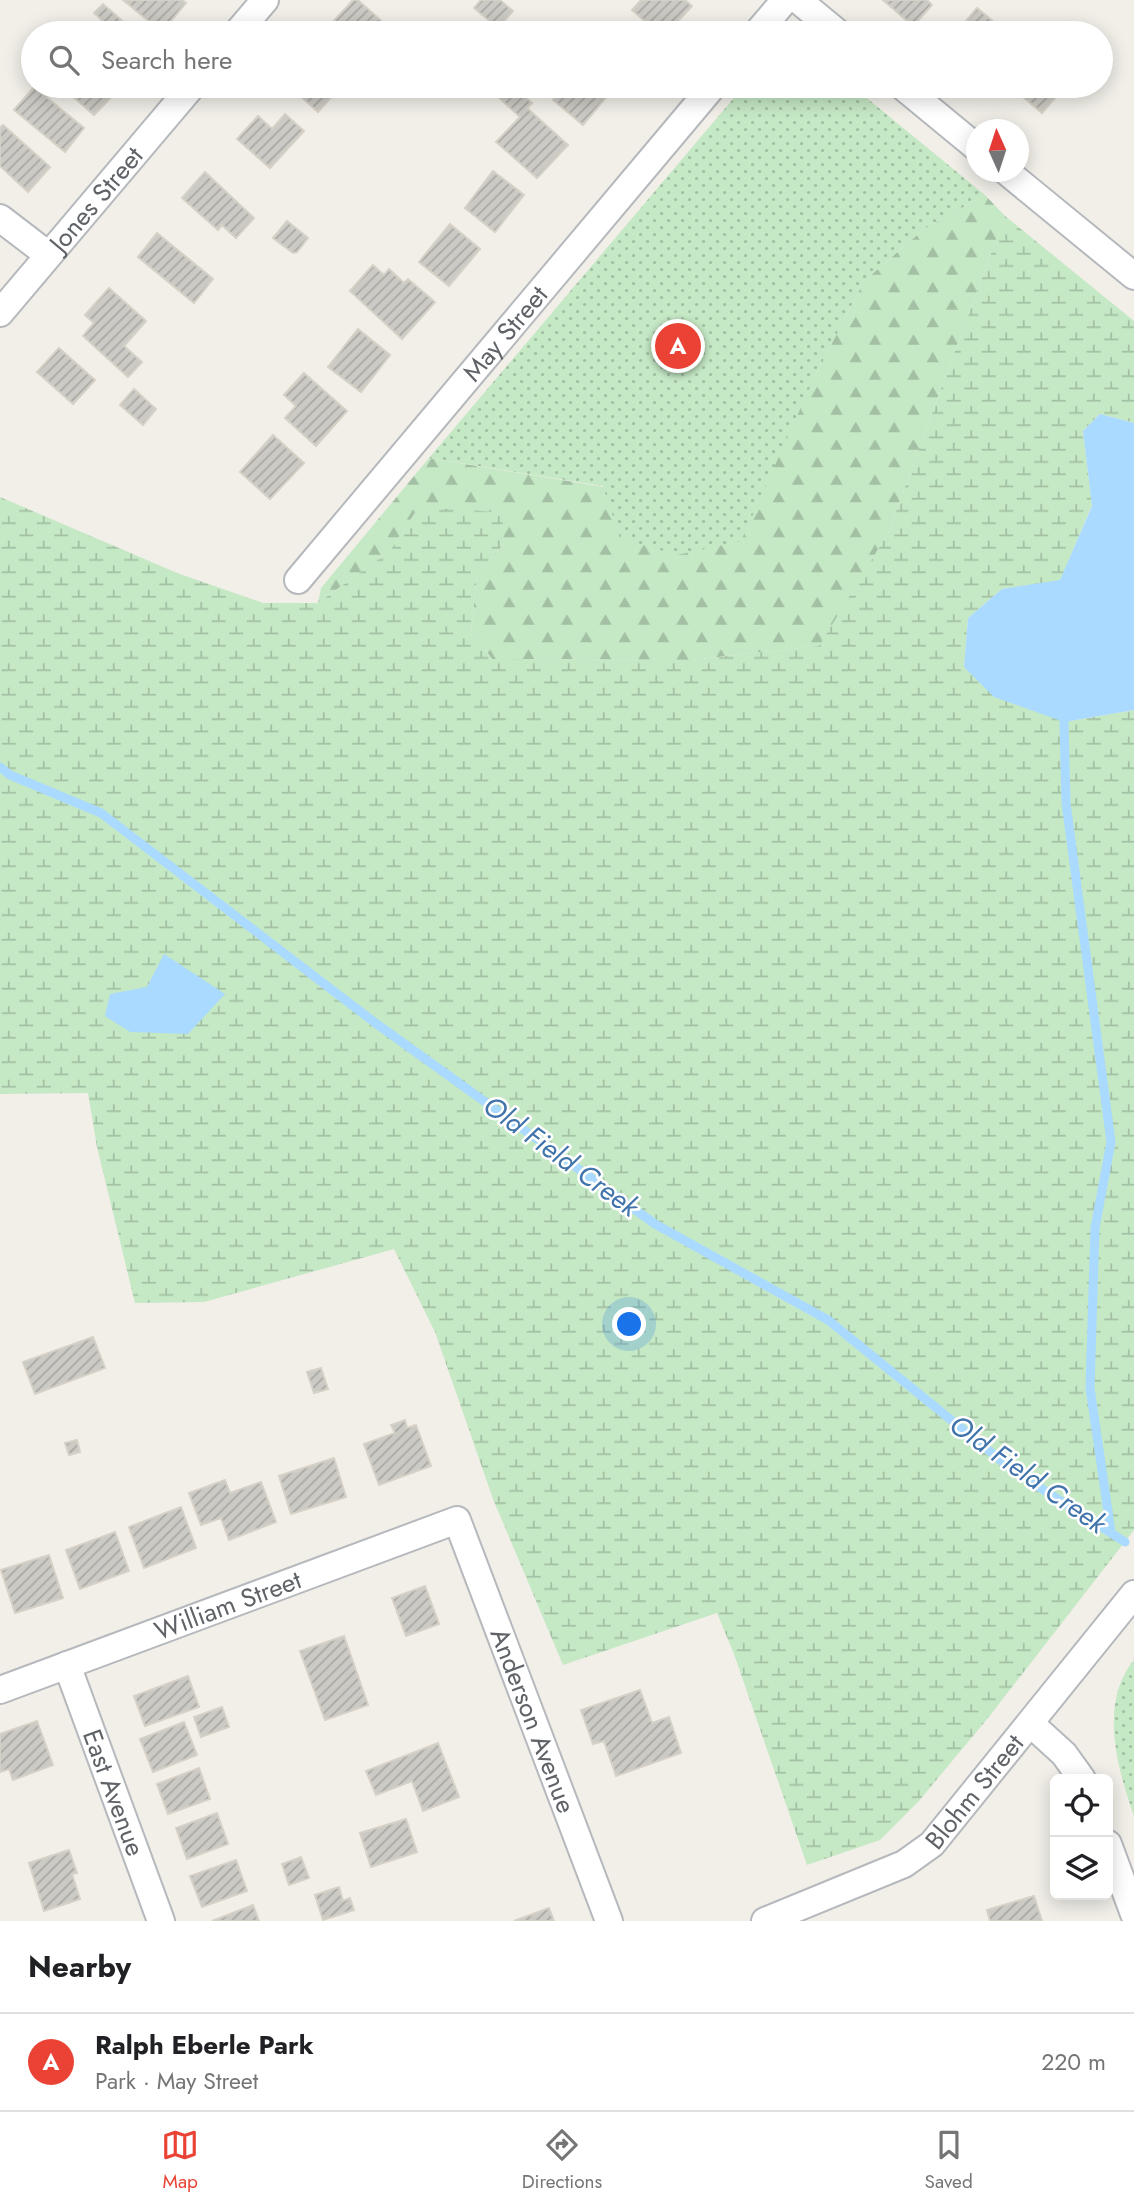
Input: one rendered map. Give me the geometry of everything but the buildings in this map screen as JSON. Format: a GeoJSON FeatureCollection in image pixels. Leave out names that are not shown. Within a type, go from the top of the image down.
{"type":"FeatureCollection","features":[{"type":"Feature","properties":{"kind":"street"},"geometry":{"type":"LineString","coordinates":[[247,21],[265,0]]}},
{"type":"Feature","properties":{"kind":"street"},"geometry":{"type":"LineString","coordinates":[[767,21],[785,0]]}},
{"type":"Feature","properties":{"kind":"street"},"geometry":{"type":"LineString","coordinates":[[798,0],[823,21]]}},
{"type":"Feature","properties":{"kind":"street","name":"Jones Street"},"geometry":{"type":"LineString","coordinates":[[0,313],[47,254],[182,98]]}},
{"type":"Feature","properties":{"kind":"street","name":"May Street"},"geometry":{"type":"LineString","coordinates":[[298,580],[703,98]]}},
{"type":"Feature","properties":{"kind":"street"},"geometry":{"type":"LineString","coordinates":[[917,98],[966,139]]}},
{"type":"Feature","properties":{"kind":"street"},"geometry":{"type":"LineString","coordinates":[[1019,182],[1134,276]]}},
{"type":"Feature","properties":{"kind":"street"},"geometry":{"type":"LineString","coordinates":[[0,218],[47,254]]}},
{"type":"Feature","properties":{"kind":"street","name":"William Street"},"geometry":{"type":"LineString","coordinates":[[0,1690],[457,1520]]}},
{"type":"Feature","properties":{"kind":"street","name":"Anderson Avenue"},"geometry":{"type":"LineString","coordinates":[[457,1520],[609,1921]]}},
{"type":"Feature","properties":{"kind":"street","name":"Blohm Street"},"geometry":{"type":"LineString","coordinates":[[765,1921],[904,1864],[932,1844],[1134,1594]]}},
{"type":"Feature","properties":{"kind":"street","name":"East Avenue"},"geometry":{"type":"LineString","coordinates":[[67,1665],[161,1921]]}},
{"type":"Feature","properties":{"kind":"street"},"geometry":{"type":"LineString","coordinates":[[1031,1724],[1064,1754],[1078,1774]]}},
{"type":"Feature","properties":{"kind":"street"},"geometry":{"type":"LineString","coordinates":[[1113,1857],[1134,1914]]}},
{"type":"Feature","properties":{"kind":"green space"},"geometry":{"type":"Polygon","coordinates":[[[734,98],[867,98],[985,195],[924,229],[864,281],[815,376],[741,541],[677,555],[620,538],[603,486],[429,458],[734,98]]]}},
{"type":"Feature","properties":{"kind":"green space"},"geometry":{"type":"Polygon","coordinates":[[[985,195],[1005,216],[888,533],[820,646],[691,660],[492,659],[471,631],[477,574],[504,544],[415,513],[390,551],[318,603],[321,588],[429,458],[604,487],[620,538],[815,376],[864,281],[924,229],[985,195]]]}},
{"type":"Feature","properties":{"kind":"green space"},"geometry":{"type":"Polygon","coordinates":[[[1005,216],[1134,321],[1134,423],[1100,414],[1083,431],[1092,505],[1060,581],[1002,589],[968,618],[964,667],[1064,722],[1134,710],[1134,1530],[988,1718],[918,1802],[880,1840],[807,1865],[734,1654],[717,1613],[563,1665],[493,1499],[435,1332],[394,1249],[204,1302],[135,1303],[97,1147],[88,1093],[0,1094],[0,497],[177,573],[263,603],[318,603],[390,551],[415,513],[452,508],[502,513],[504,544],[477,574],[471,631],[492,659],[691,660],[819,646],[888,533],[1005,216]]]}},
{"type":"Feature","properties":{"kind":"green space"},"geometry":{"type":"Polygon","coordinates":[[[1134,1660],[1134,1816],[1117,1758],[1114,1716],[1123,1677],[1134,1660]]]}},
{"type":"Feature","properties":{"kind":"water"},"geometry":{"type":"Polygon","coordinates":[[[1100,414],[1134,423],[1134,710],[1064,722],[994,697],[964,667],[968,618],[1002,589],[1060,580],[1092,506],[1083,431],[1100,414]]]}},
{"type":"Feature","properties":{"kind":"water"},"geometry":{"type":"Polygon","coordinates":[[[164,954],[225,994],[188,1034],[130,1032],[105,1016],[110,994],[147,987],[164,954]]]}},
{"type":"Feature","properties":{"kind":"waterway"},"geometry":{"type":"LineString","coordinates":[[1064,722],[1066,803],[1111,1142],[1095,1228],[1090,1388],[1111,1532]]}},
{"type":"Feature","properties":{"kind":"waterway","name":"Old Field Creek"},"geometry":{"type":"LineString","coordinates":[[0,767],[10,775],[101,813],[374,1022],[655,1224],[828,1320],[1014,1471],[1125,1542]]}},
{"type":"Feature","properties":{"kind":"place","name":"Ralph Eberle Park"},"geometry":{"type":"Point","coordinates":[678,346]}}]}
